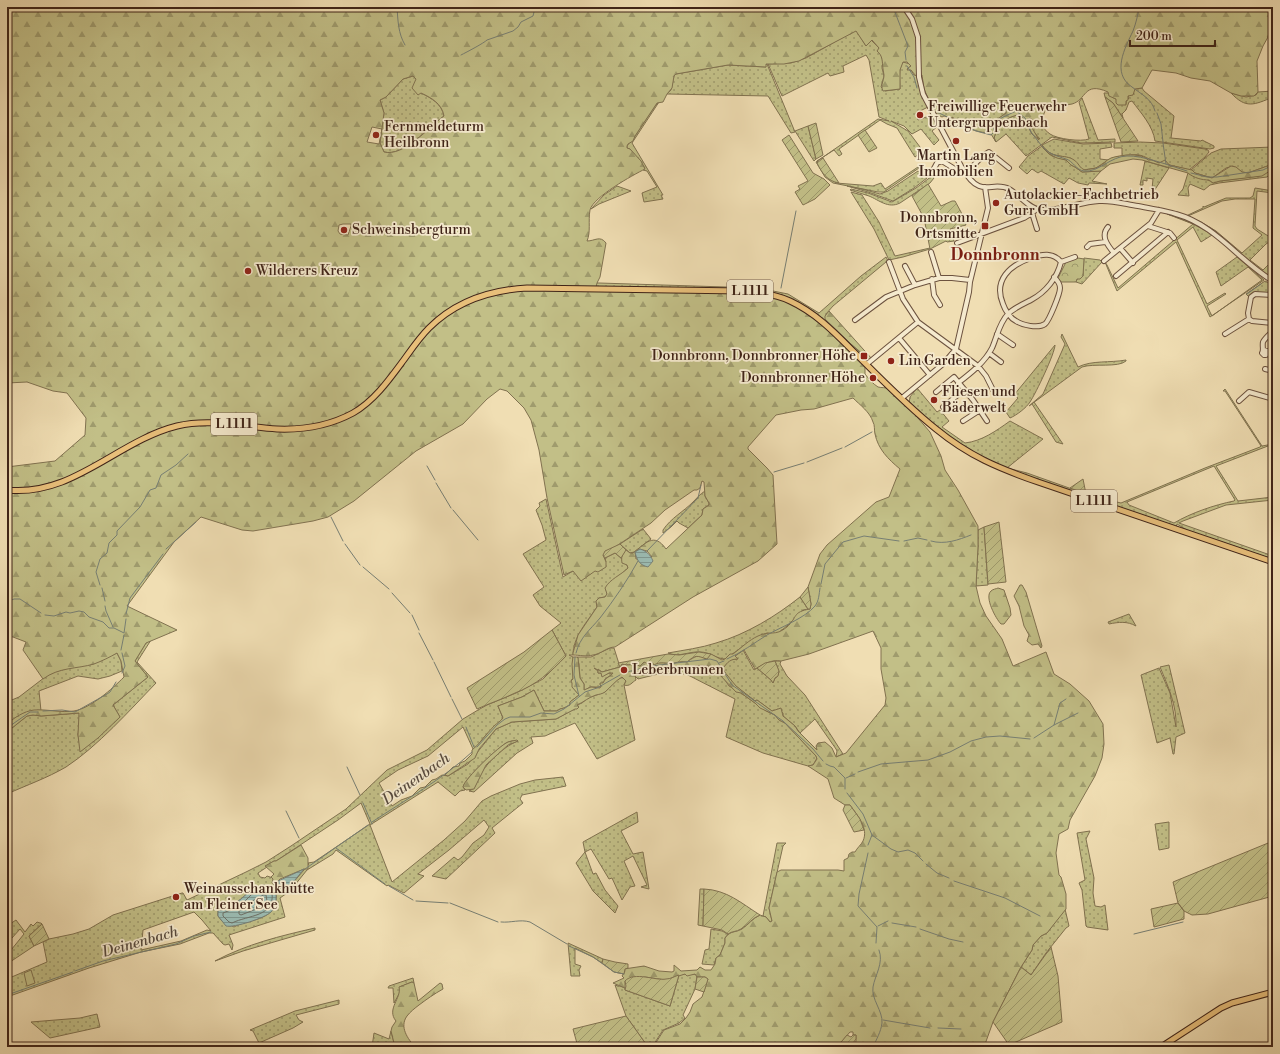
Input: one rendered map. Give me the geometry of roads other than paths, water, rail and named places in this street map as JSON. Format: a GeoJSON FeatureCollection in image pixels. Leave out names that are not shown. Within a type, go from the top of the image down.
{"type":"FeatureCollection","features":[{"type":"Feature","properties":{"kind":"main road","name":"L 1111"},"geometry":{"type":"LineString","coordinates":[[7,490],[28,490],[58,484],[80,475],[148,437],[162,431],[181,426],[197,423],[217,423],[276,429],[291,429],[316,427],[336,421],[369,402],[394,374],[422,336],[442,316],[473,298],[491,292],[509,289],[743,290],[761,292],[779,297],[805,309],[836,334],[936,430],[968,452],[1000,469],[1273,562]]}},
{"type":"Feature","properties":{"kind":"main road"},"geometry":{"type":"LineString","coordinates":[[1161,1047],[1232,1002],[1273,992]]}},
{"type":"Feature","properties":{"kind":"street"},"geometry":{"type":"LineString","coordinates":[[904,7],[912,19],[918,37],[920,80],[923,94],[965,173],[976,184],[985,187],[1006,187],[1036,209],[1105,201],[1178,214],[1207,228],[1256,270],[1273,281]]}},
{"type":"Feature","properties":{"kind":"street"},"geometry":{"type":"LineString","coordinates":[[965,173],[974,166],[979,159],[989,152],[1009,168]]}},
{"type":"Feature","properties":{"kind":"street"},"geometry":{"type":"LineString","coordinates":[[931,174],[936,164],[942,161],[958,171],[965,173]]}},
{"type":"Feature","properties":{"kind":"street"},"geometry":{"type":"LineString","coordinates":[[902,398],[946,361],[956,349],[969,292],[970,280],[988,205],[985,187]]}},
{"type":"Feature","properties":{"kind":"street"},"geometry":{"type":"LineString","coordinates":[[957,243],[1017,221],[1032,213],[1036,209]]}},
{"type":"Feature","properties":{"kind":"street"},"geometry":{"type":"LineString","coordinates":[[1104,261],[1147,226],[1156,217],[1159,210]]}},
{"type":"Feature","properties":{"kind":"street"},"geometry":{"type":"LineString","coordinates":[[1032,213],[1037,229]]}},
{"type":"Feature","properties":{"kind":"street"},"geometry":{"type":"LineString","coordinates":[[1147,226],[1168,232],[1174,238]]}},
{"type":"Feature","properties":{"kind":"street"},"geometry":{"type":"LineString","coordinates":[[1108,227],[1106,230],[1105,242],[1114,253]]}},
{"type":"Feature","properties":{"kind":"street"},"geometry":{"type":"LineString","coordinates":[[1116,276],[1168,232]]}},
{"type":"Feature","properties":{"kind":"street"},"geometry":{"type":"LineString","coordinates":[[1087,247],[1090,244],[1105,242]]}},
{"type":"Feature","properties":{"kind":"street"},"geometry":{"type":"LineString","coordinates":[[1120,248],[1133,263]]}},
{"type":"Feature","properties":{"kind":"street"},"geometry":{"type":"LineString","coordinates":[[931,252],[938,278]]}},
{"type":"Feature","properties":{"kind":"street"},"geometry":{"type":"LineString","coordinates":[[1054,277],[1059,283],[1060,290],[1045,324],[1037,327],[1014,320],[1008,314],[1002,302],[1000,290],[1003,279],[1009,269],[1021,262],[1042,254],[1055,256],[1061,262]]}},
{"type":"Feature","properties":{"kind":"street"},"geometry":{"type":"LineString","coordinates":[[958,383],[978,366],[989,353],[1002,322],[1008,314],[1041,294],[1054,277],[1061,262],[1075,257]]}},
{"type":"Feature","properties":{"kind":"street"},"geometry":{"type":"LineString","coordinates":[[889,262],[906,306],[918,322],[978,366],[986,376],[993,390]]}},
{"type":"Feature","properties":{"kind":"street"},"geometry":{"type":"LineString","coordinates":[[905,266],[915,285]]}},
{"type":"Feature","properties":{"kind":"street"},"geometry":{"type":"LineString","coordinates":[[855,320],[886,297],[932,279],[952,278],[970,280]]}},
{"type":"Feature","properties":{"kind":"street"},"geometry":{"type":"LineString","coordinates":[[932,279],[934,295],[940,305]]}},
{"type":"Feature","properties":{"kind":"street"},"geometry":{"type":"LineString","coordinates":[[1249,319],[1248,313],[1250,297],[1256,294],[1273,295]]}},
{"type":"Feature","properties":{"kind":"street"},"geometry":{"type":"LineString","coordinates":[[1249,319],[1252,321],[1273,323]]}},
{"type":"Feature","properties":{"kind":"street"},"geometry":{"type":"LineString","coordinates":[[1225,334],[1249,319]]}},
{"type":"Feature","properties":{"kind":"street"},"geometry":{"type":"LineString","coordinates":[[867,364],[918,322]]}},
{"type":"Feature","properties":{"kind":"street"},"geometry":{"type":"LineString","coordinates":[[1264,350],[1263,343],[1273,331]]}},
{"type":"Feature","properties":{"kind":"street"},"geometry":{"type":"LineString","coordinates":[[997,334],[1013,346]]}},
{"type":"Feature","properties":{"kind":"street"},"geometry":{"type":"LineString","coordinates":[[899,338],[930,375]]}},
{"type":"Feature","properties":{"kind":"street"},"geometry":{"type":"LineString","coordinates":[[989,353],[1001,362]]}},
{"type":"Feature","properties":{"kind":"street"},"geometry":{"type":"LineString","coordinates":[[1265,369],[1273,371]]}},
{"type":"Feature","properties":{"kind":"street"},"geometry":{"type":"LineString","coordinates":[[936,392],[954,377],[987,421]]}},
{"type":"Feature","properties":{"kind":"street"},"geometry":{"type":"LineString","coordinates":[[943,407],[964,390]]}},
{"type":"Feature","properties":{"kind":"street"},"geometry":{"type":"LineString","coordinates":[[1239,401],[1249,392],[1273,399]]}},
{"type":"Feature","properties":{"kind":"street"},"geometry":{"type":"LineString","coordinates":[[963,421],[980,410]]}},
{"type":"Feature","properties":{"kind":"water"},"geometry":{"type":"Polygon","coordinates":[[[640,549],[651,556],[653,561],[648,567],[641,564],[637,558],[635,552],[640,549]]]}},
{"type":"Feature","properties":{"kind":"water"},"geometry":{"type":"Polygon","coordinates":[[[304,869],[286,891],[281,891],[278,881],[304,869]]]}},
{"type":"Feature","properties":{"kind":"water"},"geometry":{"type":"Polygon","coordinates":[[[263,885],[269,886],[276,891],[276,900],[273,910],[263,917],[249,922],[236,926],[226,926],[218,916],[218,911],[231,906],[250,891],[263,885]]]}},
{"type":"Feature","properties":{"kind":"waterway"},"geometry":{"type":"LineString","coordinates":[[397,7],[398,22],[405,45]]}},
{"type":"Feature","properties":{"kind":"waterway"},"geometry":{"type":"LineString","coordinates":[[461,55],[487,40],[513,31],[521,22],[533,16],[538,7]]}},
{"type":"Feature","properties":{"kind":"waterway"},"geometry":{"type":"LineString","coordinates":[[893,7],[908,46],[905,52],[906,60]]}},
{"type":"Feature","properties":{"kind":"waterway"},"geometry":{"type":"LineString","coordinates":[[1139,7],[1134,28],[1124,52],[1121,68],[1122,75],[1132,87],[1149,100],[1155,111]]}},
{"type":"Feature","properties":{"kind":"waterway"},"geometry":{"type":"LineString","coordinates":[[907,66],[914,77],[917,88]]}},
{"type":"Feature","properties":{"kind":"waterway"},"geometry":{"type":"LineString","coordinates":[[937,112],[976,131],[991,135],[994,132],[993,122],[1016,111],[1025,118],[1031,132],[1041,145]]}},
{"type":"Feature","properties":{"kind":"waterway"},"geometry":{"type":"LineString","coordinates":[[1157,113],[1161,124],[1163,142]]}},
{"type":"Feature","properties":{"kind":"waterway"},"geometry":{"type":"LineString","coordinates":[[1163,143],[1166,164]]}},
{"type":"Feature","properties":{"kind":"waterway"},"geometry":{"type":"LineString","coordinates":[[1042,146],[1050,153],[1068,160],[1084,171],[1094,170],[1116,159],[1127,156],[1148,159],[1187,171]]}},
{"type":"Feature","properties":{"kind":"waterway"},"geometry":{"type":"LineString","coordinates":[[1191,173],[1207,177],[1217,177],[1263,170],[1273,165]]}},
{"type":"Feature","properties":{"kind":"waterway"},"geometry":{"type":"LineString","coordinates":[[781,288],[796,211]]}},
{"type":"Feature","properties":{"kind":"waterway"},"geometry":{"type":"LineString","coordinates":[[1247,294],[1261,284]]}},
{"type":"Feature","properties":{"kind":"waterway"},"geometry":{"type":"LineString","coordinates":[[845,447],[872,432]]}},
{"type":"Feature","properties":{"kind":"waterway"},"geometry":{"type":"LineString","coordinates":[[807,462],[842,448]]}},
{"type":"Feature","properties":{"kind":"waterway"},"geometry":{"type":"LineString","coordinates":[[100,585],[96,572],[100,559],[107,553],[109,543],[117,535],[117,531],[140,507],[150,490],[156,488],[161,475],[176,465],[188,454]]}},
{"type":"Feature","properties":{"kind":"waterway"},"geometry":{"type":"LineString","coordinates":[[774,472],[804,463]]}},
{"type":"Feature","properties":{"kind":"waterway"},"geometry":{"type":"LineString","coordinates":[[427,466],[435,480]]}},
{"type":"Feature","properties":{"kind":"waterway"},"geometry":{"type":"LineString","coordinates":[[436,483],[451,508]]}},
{"type":"Feature","properties":{"kind":"waterway"},"geometry":{"type":"LineString","coordinates":[[647,551],[698,498],[701,485]]}},
{"type":"Feature","properties":{"kind":"waterway"},"geometry":{"type":"LineString","coordinates":[[453,510],[478,540]]}},
{"type":"Feature","properties":{"kind":"waterway"},"geometry":{"type":"LineString","coordinates":[[331,517],[343,541]]}},
{"type":"Feature","properties":{"kind":"waterway"},"geometry":{"type":"LineString","coordinates":[[166,549],[196,522]]}},
{"type":"Feature","properties":{"kind":"waterway"},"geometry":{"type":"LineString","coordinates":[[931,541],[946,542],[971,535]]}},
{"type":"Feature","properties":{"kind":"waterway"},"geometry":{"type":"LineString","coordinates":[[821,584],[825,564],[843,542],[864,536],[899,541]]}},
{"type":"Feature","properties":{"kind":"waterway"},"geometry":{"type":"LineString","coordinates":[[904,541],[918,538],[927,540]]}},
{"type":"Feature","properties":{"kind":"waterway"},"geometry":{"type":"LineString","coordinates":[[345,544],[360,565]]}},
{"type":"Feature","properties":{"kind":"waterway"},"geometry":{"type":"LineString","coordinates":[[126,614],[130,598],[163,554]]}},
{"type":"Feature","properties":{"kind":"waterway"},"geometry":{"type":"LineString","coordinates":[[576,653],[580,642],[600,618],[625,583],[638,561]]}},
{"type":"Feature","properties":{"kind":"waterway"},"geometry":{"type":"LineString","coordinates":[[363,567],[389,589]]}},
{"type":"Feature","properties":{"kind":"waterway"},"geometry":{"type":"LineString","coordinates":[[102,588],[105,601]]}},
{"type":"Feature","properties":{"kind":"waterway"},"geometry":{"type":"LineString","coordinates":[[727,659],[811,610],[817,602],[820,588]]}},
{"type":"Feature","properties":{"kind":"waterway"},"geometry":{"type":"LineString","coordinates":[[392,593],[410,613]]}},
{"type":"Feature","properties":{"kind":"waterway"},"geometry":{"type":"LineString","coordinates":[[7,602],[14,599],[20,599],[41,613]]}},
{"type":"Feature","properties":{"kind":"waterway"},"geometry":{"type":"LineString","coordinates":[[105,606],[113,627]]}},
{"type":"Feature","properties":{"kind":"waterway"},"geometry":{"type":"LineString","coordinates":[[45,615],[54,616],[66,612],[84,612],[89,617],[103,622],[109,628],[114,628],[124,633],[126,619]]}},
{"type":"Feature","properties":{"kind":"waterway"},"geometry":{"type":"LineString","coordinates":[[412,615],[419,630]]}},
{"type":"Feature","properties":{"kind":"waterway"},"geometry":{"type":"LineString","coordinates":[[419,633],[433,660]]}},
{"type":"Feature","properties":{"kind":"waterway"},"geometry":{"type":"LineString","coordinates":[[121,650],[124,635]]}},
{"type":"Feature","properties":{"kind":"waterway"},"geometry":{"type":"LineString","coordinates":[[122,653],[125,666],[122,673]]}},
{"type":"Feature","properties":{"kind":"waterway"},"geometry":{"type":"LineString","coordinates":[[575,657],[574,675],[579,696]]}},
{"type":"Feature","properties":{"kind":"waterway","name":"Deinenbach"},"geometry":{"type":"LineString","coordinates":[[623,673],[651,666],[710,659],[717,661],[732,685],[783,721],[813,749],[823,761]]}},
{"type":"Feature","properties":{"kind":"waterway","name":"Deinenbach"},"geometry":{"type":"LineString","coordinates":[[719,663],[724,661]]}},
{"type":"Feature","properties":{"kind":"waterway"},"geometry":{"type":"LineString","coordinates":[[434,662],[451,697]]}},
{"type":"Feature","properties":{"kind":"waterway","name":"Deinenbach"},"geometry":{"type":"LineString","coordinates":[[477,747],[497,725],[505,719],[510,717],[530,717],[541,713],[554,714],[564,709],[585,692],[597,688],[620,675]]}},
{"type":"Feature","properties":{"kind":"waterway"},"geometry":{"type":"LineString","coordinates":[[43,711],[62,710],[75,712],[110,692],[116,682]]}},
{"type":"Feature","properties":{"kind":"waterway"},"geometry":{"type":"LineString","coordinates":[[452,699],[462,719]]}},
{"type":"Feature","properties":{"kind":"waterway"},"geometry":{"type":"LineString","coordinates":[[1054,725],[1060,703],[1066,699]]}},
{"type":"Feature","properties":{"kind":"waterway"},"geometry":{"type":"LineString","coordinates":[[7,728],[30,712],[38,712]]}},
{"type":"Feature","properties":{"kind":"waterway"},"geometry":{"type":"LineString","coordinates":[[1034,738],[1054,725],[1078,713]]}},
{"type":"Feature","properties":{"kind":"waterway"},"geometry":{"type":"LineString","coordinates":[[466,727],[474,747]]}},
{"type":"Feature","properties":{"kind":"waterway"},"geometry":{"type":"LineString","coordinates":[[858,772],[881,764],[928,760],[950,752],[971,741],[986,737],[1000,736],[1030,739]]}},
{"type":"Feature","properties":{"kind":"waterway","name":"Deinenbach"},"geometry":{"type":"LineString","coordinates":[[372,822],[449,771],[472,752]]}},
{"type":"Feature","properties":{"kind":"waterway","name":"Deinenbach"},"geometry":{"type":"LineString","coordinates":[[826,764],[834,767],[845,778],[845,789]]}},
{"type":"Feature","properties":{"kind":"waterway"},"geometry":{"type":"LineString","coordinates":[[347,767],[360,795]]}},
{"type":"Feature","properties":{"kind":"waterway"},"geometry":{"type":"LineString","coordinates":[[846,778],[855,774]]}},
{"type":"Feature","properties":{"kind":"waterway","name":"Deinenbach"},"geometry":{"type":"LineString","coordinates":[[847,793],[863,814],[872,835],[868,845]]}},
{"type":"Feature","properties":{"kind":"waterway"},"geometry":{"type":"LineString","coordinates":[[363,803],[372,824]]}},
{"type":"Feature","properties":{"kind":"waterway"},"geometry":{"type":"LineString","coordinates":[[286,811],[299,838]]}},
{"type":"Feature","properties":{"kind":"waterway","name":"Deinenbach"},"geometry":{"type":"LineString","coordinates":[[305,869],[368,825]]}},
{"type":"Feature","properties":{"kind":"waterway"},"geometry":{"type":"LineString","coordinates":[[872,835],[891,849],[898,852],[908,850],[915,853],[923,861]]}},
{"type":"Feature","properties":{"kind":"waterway"},"geometry":{"type":"LineString","coordinates":[[336,848],[385,884]]}},
{"type":"Feature","properties":{"kind":"waterway","name":"Deinenbach"},"geometry":{"type":"LineString","coordinates":[[868,853],[859,894],[858,906],[877,927],[876,943]]}},
{"type":"Feature","properties":{"kind":"waterway"},"geometry":{"type":"LineString","coordinates":[[926,864],[937,873],[949,878]]}},
{"type":"Feature","properties":{"kind":"waterway"},"geometry":{"type":"LineString","coordinates":[[954,881],[1005,898],[1040,916]]}},
{"type":"Feature","properties":{"kind":"waterway"},"geometry":{"type":"LineString","coordinates":[[389,886],[413,900]]}},
{"type":"Feature","properties":{"kind":"waterway","name":"Deinenbach"},"geometry":{"type":"LineString","coordinates":[[276,891],[280,888]]}},
{"type":"Feature","properties":{"kind":"waterway"},"geometry":{"type":"LineString","coordinates":[[416,901],[448,903]]}},
{"type":"Feature","properties":{"kind":"waterway"},"geometry":{"type":"LineString","coordinates":[[450,903],[498,922]]}},
{"type":"Feature","properties":{"kind":"waterway"},"geometry":{"type":"LineString","coordinates":[[878,926],[888,921]]}},
{"type":"Feature","properties":{"kind":"waterway"},"geometry":{"type":"LineString","coordinates":[[501,922],[530,922],[567,944]]}},
{"type":"Feature","properties":{"kind":"waterway"},"geometry":{"type":"LineString","coordinates":[[1134,934],[1183,922]]}},
{"type":"Feature","properties":{"kind":"waterway"},"geometry":{"type":"LineString","coordinates":[[892,923],[916,927]]}},
{"type":"Feature","properties":{"kind":"waterway"},"geometry":{"type":"LineString","coordinates":[[920,929],[963,942]]}},
{"type":"Feature","properties":{"kind":"waterway","name":"Deinenbach"},"geometry":{"type":"LineString","coordinates":[[75,971],[103,961],[176,944],[194,936],[211,932]]}},
{"type":"Feature","properties":{"kind":"waterway"},"geometry":{"type":"LineString","coordinates":[[569,946],[593,957],[614,972],[624,974]]}},
{"type":"Feature","properties":{"kind":"waterway","name":"Deinenbach"},"geometry":{"type":"LineString","coordinates":[[873,1047],[880,1033],[882,1023],[881,1014],[873,992],[874,982],[880,964],[879,950]]}},
{"type":"Feature","properties":{"kind":"waterway","name":"Deinenbach"},"geometry":{"type":"LineString","coordinates":[[7,995],[73,972]]}},
{"type":"Feature","properties":{"kind":"waterway"},"geometry":{"type":"LineString","coordinates":[[883,1020],[930,1028]]}},
{"type":"Feature","properties":{"kind":"waterway"},"geometry":{"type":"LineString","coordinates":[[938,1028],[961,1029]]}},
{"type":"Feature","properties":{"kind":"place","name":"Freiwillige Feuerwehr Untergruppenbach"},"geometry":{"type":"Point","coordinates":[920,115]}},
{"type":"Feature","properties":{"kind":"place","name":"Fernmeldeturm Heilbronn"},"geometry":{"type":"Point","coordinates":[376,135]}},
{"type":"Feature","properties":{"kind":"place","name":"Martin Lang Immobilien"},"geometry":{"type":"Point","coordinates":[956,141]}},
{"type":"Feature","properties":{"kind":"place","name":"Autolackier-Fachbetrieb Gurr GmbH"},"geometry":{"type":"Point","coordinates":[996,203]}},
{"type":"Feature","properties":{"kind":"place","name":"Donnbronn, Ortsmitte"},"geometry":{"type":"Point","coordinates":[985,226]}},
{"type":"Feature","properties":{"kind":"place","name":"Schweinsbergturm"},"geometry":{"type":"Point","coordinates":[344,230]}},
{"type":"Feature","properties":{"kind":"place","name":"Wilderers Kreuz"},"geometry":{"type":"Point","coordinates":[248,271]}},
{"type":"Feature","properties":{"kind":"place","name":"Donnbronn, Donnbronner Höhe"},"geometry":{"type":"Point","coordinates":[864,356]}},
{"type":"Feature","properties":{"kind":"place","name":"Lin Garden"},"geometry":{"type":"Point","coordinates":[891,361]}},
{"type":"Feature","properties":{"kind":"place","name":"Donnbronner Höhe"},"geometry":{"type":"Point","coordinates":[873,378]}},
{"type":"Feature","properties":{"kind":"place","name":"Fliesen und Bäderwelt"},"geometry":{"type":"Point","coordinates":[934,400]}},
{"type":"Feature","properties":{"kind":"place","name":"Leberbrunnen"},"geometry":{"type":"Point","coordinates":[624,670]}},
{"type":"Feature","properties":{"kind":"place","name":"Weinausschankhütte am Fleiner See"},"geometry":{"type":"Point","coordinates":[176,897]}},
{"type":"Feature","properties":{"kind":"district","name":"Donnbronn"},"geometry":{"type":"Point","coordinates":[995,255]}}]}
